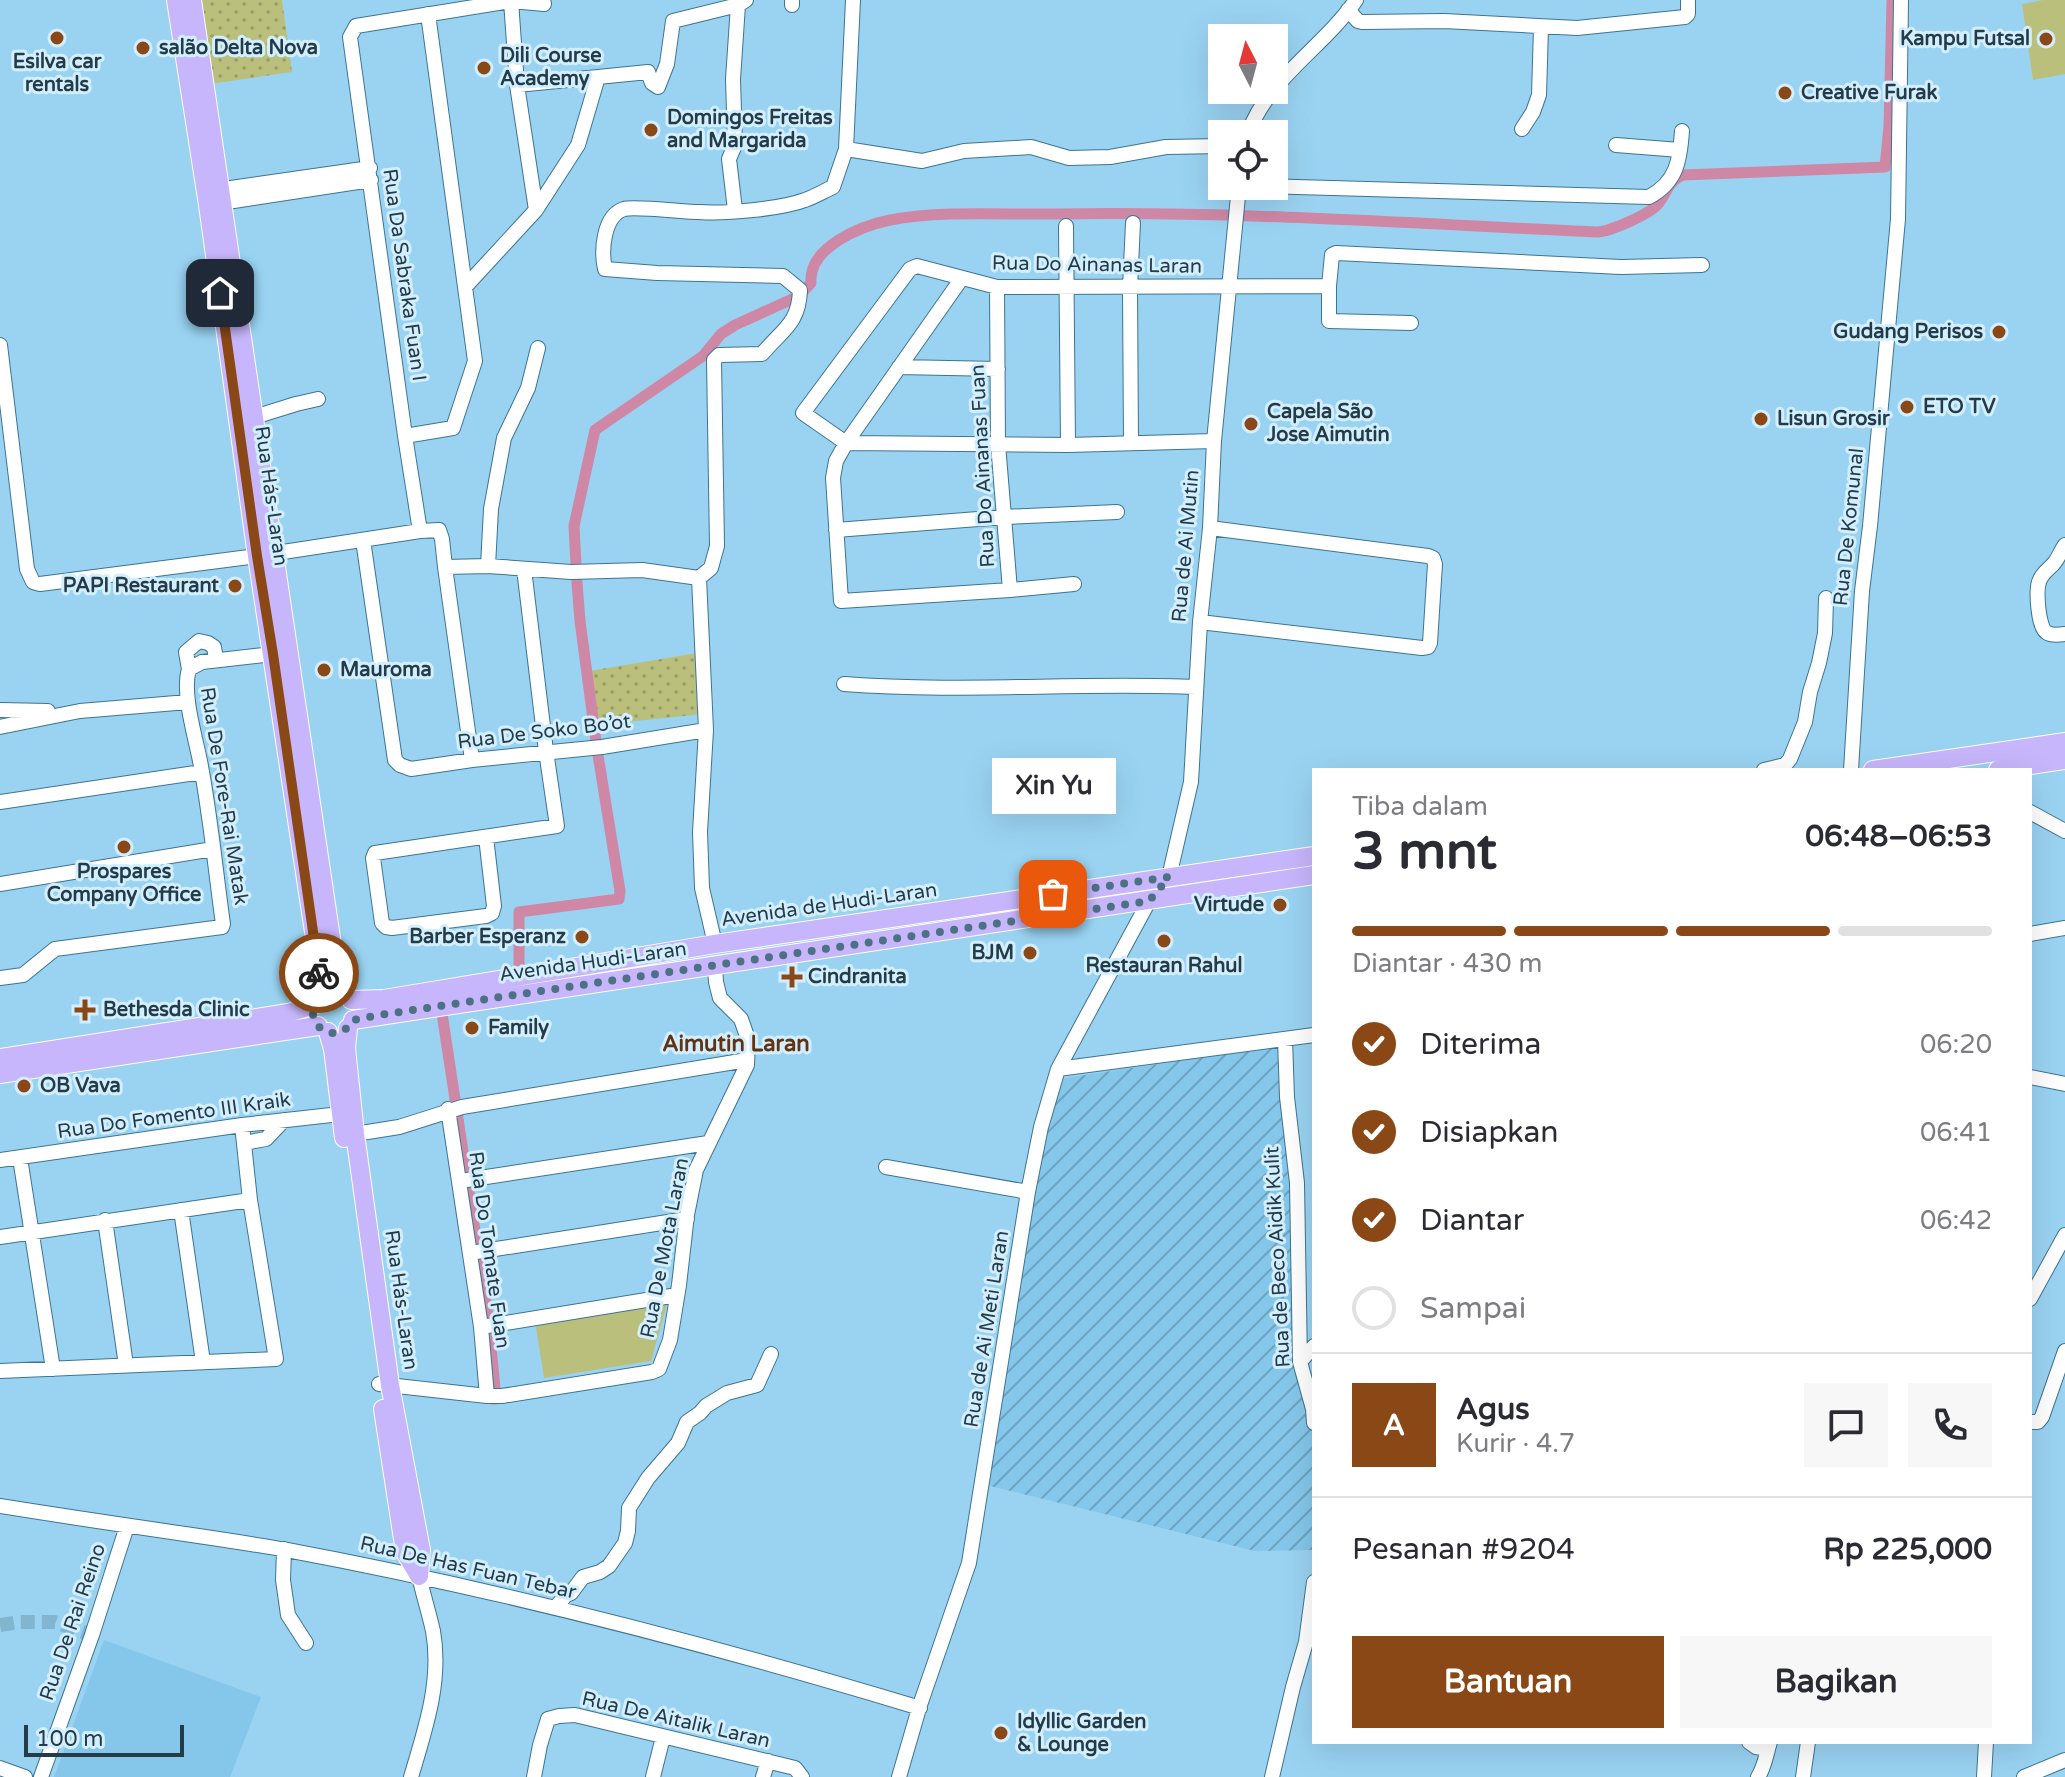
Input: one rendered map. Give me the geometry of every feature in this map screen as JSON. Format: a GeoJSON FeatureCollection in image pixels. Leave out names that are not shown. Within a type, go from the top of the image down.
{"type":"FeatureCollection","features":[{"type":"Feature","properties":{"kind":"main road","name":"Rua Hás-Laran"},"geometry":{"type":"LineString","coordinates":[[176,0],[254,417],[265,554]]}},
{"type":"Feature","properties":{"kind":"main road","name":"Rua Hás-Laran"},"geometry":{"type":"LineString","coordinates":[[192,0],[214,197],[319,965],[316,1002]]}},
{"type":"Feature","properties":{"kind":"main road","name":"Rua Hás-Laran"},"geometry":{"type":"LineString","coordinates":[[279,662],[335,965],[348,998]]}},
{"type":"Feature","properties":{"kind":"main road"},"geometry":{"type":"LineString","coordinates":[[1887,768],[2065,742]]}},
{"type":"Feature","properties":{"kind":"main road"},"geometry":{"type":"LineString","coordinates":[[2011,768],[2065,760]]}},
{"type":"Feature","properties":{"kind":"main road","name":"Avenida de Hudi-Laran"},"geometry":{"type":"LineString","coordinates":[[348,998],[384,999],[715,944],[1312,856]]}},
{"type":"Feature","properties":{"kind":"main road","name":"Avenida Hudi-Laran"},"geometry":{"type":"LineString","coordinates":[[350,1024],[1312,875]]}},
{"type":"Feature","properties":{"kind":"main road"},"geometry":{"type":"LineString","coordinates":[[331,992],[348,998],[354,1006],[350,1024],[335,1033],[323,1029],[0,1058],[288,1013],[316,1002],[331,992]]}},
{"type":"Feature","properties":{"kind":"main road"},"geometry":{"type":"LineString","coordinates":[[316,1002],[313,1017],[323,1029]]}},
{"type":"Feature","properties":{"kind":"main road","name":"Rua Hás-Laran"},"geometry":{"type":"LineString","coordinates":[[350,1024],[346,1048],[347,1113],[355,1134],[405,1552],[419,1576]]}},
{"type":"Feature","properties":{"kind":"main road","name":"Rua Hás-Laran"},"geometry":{"type":"LineString","coordinates":[[323,1029],[333,1049],[347,1113],[385,1384]]}},
{"type":"Feature","properties":{"kind":"street"},"geometry":{"type":"LineString","coordinates":[[405,436],[453,428],[475,361],[428,14],[511,1],[544,4],[543,0]]}},
{"type":"Feature","properties":{"kind":"street"},"geometry":{"type":"LineString","coordinates":[[445,567],[488,566],[577,572],[642,570],[699,578],[711,568],[717,546],[714,360],[719,355],[762,354],[795,319],[800,296],[783,276],[605,269],[603,258],[608,224],[613,216],[626,208],[711,213],[756,209],[803,201],[833,187],[846,149],[853,0]]}},
{"type":"Feature","properties":{"kind":"street"},"geometry":{"type":"LineString","coordinates":[[1253,120],[1275,89],[1352,5],[1358,21],[1362,22],[1444,21],[1577,28],[1685,17],[1688,14],[1688,0]]}},
{"type":"Feature","properties":{"kind":"street","name":"Rua De Komunal"},"geometry":{"type":"LineString","coordinates":[[1851,768],[1862,591],[1898,219],[1901,0]]}},
{"type":"Feature","properties":{"kind":"street"},"geometry":{"type":"LineString","coordinates":[[511,1],[517,85],[536,210]]}},
{"type":"Feature","properties":{"kind":"street"},"geometry":{"type":"LineString","coordinates":[[517,85],[648,72],[652,83],[658,87],[667,64],[673,21],[742,3],[733,79],[735,145],[729,159],[735,210]]}},
{"type":"Feature","properties":{"kind":"street","name":"Rua Da Sabraka Fuan I"},"geometry":{"type":"LineString","coordinates":[[420,531],[350,37],[356,26],[428,14]]}},
{"type":"Feature","properties":{"kind":"street"},"geometry":{"type":"LineString","coordinates":[[1522,129],[1539,95],[1541,27]]}},
{"type":"Feature","properties":{"kind":"street"},"geometry":{"type":"LineString","coordinates":[[465,287],[536,210],[578,145],[598,77]]}},
{"type":"Feature","properties":{"kind":"street"},"geometry":{"type":"LineString","coordinates":[[1288,187],[1649,197],[1660,191],[1676,169],[1682,131]]}},
{"type":"Feature","properties":{"kind":"street"},"geometry":{"type":"LineString","coordinates":[[1616,145],[1680,150]]}},
{"type":"Feature","properties":{"kind":"street"},"geometry":{"type":"LineString","coordinates":[[846,149],[922,161],[964,151],[1031,147],[1069,158],[1110,157],[1166,147],[1208,146]]}},
{"type":"Feature","properties":{"kind":"street"},"geometry":{"type":"LineString","coordinates":[[214,197],[370,174]]}},
{"type":"Feature","properties":{"kind":"street","name":"Rua de Ai Mutin"},"geometry":{"type":"LineString","coordinates":[[1149,901],[1169,877],[1191,782],[1214,441],[1238,200]]}},
{"type":"Feature","properties":{"kind":"street"},"geometry":{"type":"LineString","coordinates":[[1131,443],[1130,288],[1133,223]]}},
{"type":"Feature","properties":{"kind":"street"},"geometry":{"type":"LineString","coordinates":[[1066,226],[1068,445]]}},
{"type":"Feature","properties":{"kind":"street"},"geometry":{"type":"LineString","coordinates":[[1411,323],[1329,321],[1333,253],[1621,267],[1702,265]]}},
{"type":"Feature","properties":{"kind":"street","name":"Rua Do Ainanas Laran"},"geometry":{"type":"LineString","coordinates":[[846,443],[803,413],[910,269],[917,266],[997,287],[1329,286]]}},
{"type":"Feature","properties":{"kind":"street","name":"Rua Do Ainanas Fuan"},"geometry":{"type":"LineString","coordinates":[[962,278],[836,461],[833,478],[841,601],[1010,590],[998,444],[997,287]]}},
{"type":"Feature","properties":{"kind":"street"},"geometry":{"type":"LineString","coordinates":[[0,345],[27,569],[33,582],[51,584],[439,530],[472,760]]}},
{"type":"Feature","properties":{"kind":"street"},"geometry":{"type":"LineString","coordinates":[[488,566],[491,509],[504,438],[528,388],[538,348]]}},
{"type":"Feature","properties":{"kind":"street"},"geometry":{"type":"LineString","coordinates":[[899,367],[998,369]]}},
{"type":"Feature","properties":{"kind":"street"},"geometry":{"type":"LineString","coordinates":[[254,417],[318,399]]}},
{"type":"Feature","properties":{"kind":"street"},"geometry":{"type":"LineString","coordinates":[[846,443],[1068,445],[1214,441]]}},
{"type":"Feature","properties":{"kind":"street"},"geometry":{"type":"LineString","coordinates":[[836,530],[1117,512]]}},
{"type":"Feature","properties":{"kind":"street"},"geometry":{"type":"LineString","coordinates":[[1200,622],[1422,648],[1430,643],[1433,558],[1210,528]]}},
{"type":"Feature","properties":{"kind":"street","name":"Rua De Soko Bo’ot"},"geometry":{"type":"LineString","coordinates":[[363,540],[395,760],[400,765],[411,769],[596,747],[706,730]]}},
{"type":"Feature","properties":{"kind":"street"},"geometry":{"type":"LineString","coordinates":[[2065,545],[2059,564],[2045,571],[2039,581],[2038,604],[2047,633],[2065,634]]}},
{"type":"Feature","properties":{"kind":"street"},"geometry":{"type":"LineString","coordinates":[[486,837],[494,906],[492,913],[392,928],[382,923],[373,858],[375,853],[557,826],[524,569]]}},
{"type":"Feature","properties":{"kind":"street"},"geometry":{"type":"LineString","coordinates":[[699,578],[706,730],[700,832],[702,888],[715,944]]}},
{"type":"Feature","properties":{"kind":"street"},"geometry":{"type":"LineString","coordinates":[[1010,590],[1074,584]]}},
{"type":"Feature","properties":{"kind":"street"},"geometry":{"type":"LineString","coordinates":[[1772,768],[1785,765],[1790,759],[1805,722],[1825,633],[1826,598]]}},
{"type":"Feature","properties":{"kind":"street","name":"Rua De Fore-Rai Matak"},"geometry":{"type":"LineString","coordinates":[[0,978],[23,975],[55,949],[219,929],[223,924],[213,849],[188,702],[186,684],[189,669],[216,659],[279,662]]}},
{"type":"Feature","properties":{"kind":"street"},"geometry":{"type":"LineString","coordinates":[[844,684],[928,689],[1196,687]]}},
{"type":"Feature","properties":{"kind":"street"},"geometry":{"type":"LineString","coordinates":[[0,710],[80,711],[188,702]]}},
{"type":"Feature","properties":{"kind":"street"},"geometry":{"type":"LineString","coordinates":[[0,727],[80,711]]}},
{"type":"Feature","properties":{"kind":"street"},"geometry":{"type":"LineString","coordinates":[[0,802],[202,772]]}},
{"type":"Feature","properties":{"kind":"street"},"geometry":{"type":"LineString","coordinates":[[2032,813],[2065,831]]}},
{"type":"Feature","properties":{"kind":"street"},"geometry":{"type":"LineString","coordinates":[[0,884],[213,849]]}},
{"type":"Feature","properties":{"kind":"street","name":"Rua de Ai Meti Laran"},"geometry":{"type":"LineString","coordinates":[[899,1777],[969,1563],[1041,1127],[1058,1069],[1149,901]]}},
{"type":"Feature","properties":{"kind":"street"},"geometry":{"type":"LineString","coordinates":[[2032,934],[2065,928]]}},
{"type":"Feature","properties":{"kind":"street"},"geometry":{"type":"LineString","coordinates":[[355,1134],[399,1127],[455,1108],[747,1060],[748,1039],[741,1019],[720,998],[715,967]]}},
{"type":"Feature","properties":{"kind":"street"},"geometry":{"type":"LineString","coordinates":[[1058,1069],[1312,1035]]}},
{"type":"Feature","properties":{"kind":"street","name":"Rua de Beco Aidik Kulit"},"geometry":{"type":"LineString","coordinates":[[1285,1039],[1287,1097],[1297,1183],[1300,1362],[1312,1405]]}},
{"type":"Feature","properties":{"kind":"street","name":"Rua De Mota Laran"},"geometry":{"type":"LineString","coordinates":[[385,1384],[494,1396],[659,1369],[670,1340],[696,1170],[747,1060]]}},
{"type":"Feature","properties":{"kind":"street"},"geometry":{"type":"LineString","coordinates":[[2032,1077],[2065,1084]]}},
{"type":"Feature","properties":{"kind":"street","name":"Rua Do Tomate Fuan"},"geometry":{"type":"LineString","coordinates":[[455,1108],[488,1326],[494,1396]]}},
{"type":"Feature","properties":{"kind":"street","name":"Rua Do Fomento III Kraik"},"geometry":{"type":"LineString","coordinates":[[0,1160],[347,1113]]}},
{"type":"Feature","properties":{"kind":"street"},"geometry":{"type":"LineString","coordinates":[[244,1143],[266,1139],[284,1120]]}},
{"type":"Feature","properties":{"kind":"street"},"geometry":{"type":"LineString","coordinates":[[0,1371],[276,1359],[250,1200],[242,1125]]}},
{"type":"Feature","properties":{"kind":"street"},"geometry":{"type":"LineString","coordinates":[[467,1179],[708,1143]]}},
{"type":"Feature","properties":{"kind":"street"},"geometry":{"type":"LineString","coordinates":[[20,1158],[53,1369]]}},
{"type":"Feature","properties":{"kind":"street"},"geometry":{"type":"LineString","coordinates":[[886,1167],[1028,1192]]}},
{"type":"Feature","properties":{"kind":"street"},"geometry":{"type":"LineString","coordinates":[[0,1237],[250,1200]]}},
{"type":"Feature","properties":{"kind":"street"},"geometry":{"type":"LineString","coordinates":[[181,1210],[203,1362]]}},
{"type":"Feature","properties":{"kind":"street"},"geometry":{"type":"LineString","coordinates":[[476,1252],[687,1219]]}},
{"type":"Feature","properties":{"kind":"street"},"geometry":{"type":"LineString","coordinates":[[105,1220],[126,1365]]}},
{"type":"Feature","properties":{"kind":"street"},"geometry":{"type":"LineString","coordinates":[[2032,1295],[2065,1235]]}},
{"type":"Feature","properties":{"kind":"street"},"geometry":{"type":"LineString","coordinates":[[488,1326],[677,1295]]}},
{"type":"Feature","properties":{"kind":"street"},"geometry":{"type":"LineString","coordinates":[[1300,1362],[1312,1348]]}},
{"type":"Feature","properties":{"kind":"street"},"geometry":{"type":"LineString","coordinates":[[2032,1422],[2038,1422],[2042,1417],[2065,1351]]}},
{"type":"Feature","properties":{"kind":"street"},"geometry":{"type":"LineString","coordinates":[[556,1607],[583,1577],[609,1566],[625,1543],[629,1508],[648,1478],[678,1443],[687,1422],[727,1393],[757,1385],[771,1354]]}},
{"type":"Feature","properties":{"kind":"street","name":"Rua De Has Fuan Tebar"},"geometry":{"type":"LineString","coordinates":[[0,1506],[284,1549],[419,1576],[556,1607],[920,1708]]}},
{"type":"Feature","properties":{"kind":"street","name":"Rua De Rai Reino"},"geometry":{"type":"LineString","coordinates":[[41,1777],[127,1526]]}},
{"type":"Feature","properties":{"kind":"street"},"geometry":{"type":"LineString","coordinates":[[284,1549],[283,1580],[288,1615],[306,1643]]}},
{"type":"Feature","properties":{"kind":"street","name":"Rua Hás-Laran"},"geometry":{"type":"LineString","coordinates":[[411,1777],[431,1708],[434,1667],[433,1633],[419,1576]]}},
{"type":"Feature","properties":{"kind":"street"},"geometry":{"type":"LineString","coordinates":[[1272,1777],[1306,1642],[1312,1597]]}},
{"type":"Feature","properties":{"kind":"street","name":"Rua De Aitalik Laran"},"geometry":{"type":"LineString","coordinates":[[534,1777],[548,1719],[575,1715],[795,1768],[802,1777]]}},
{"type":"Feature","properties":{"kind":"street"},"geometry":{"type":"LineString","coordinates":[[653,1777],[663,1737]]}},
{"type":"Feature","properties":{"kind":"street"},"geometry":{"type":"LineString","coordinates":[[1803,1777],[1808,1744]]}},
{"type":"Feature","properties":{"kind":"street"},"geometry":{"type":"LineString","coordinates":[[1984,1777],[1986,1744]]}},
{"type":"Feature","properties":{"kind":"street"},"geometry":{"type":"LineString","coordinates":[[1758,1777],[1765,1766],[1769,1745]]}},
{"type":"Feature","properties":{"kind":"street"},"geometry":{"type":"LineString","coordinates":[[2024,1777],[2065,1760]]}},
{"type":"Feature","properties":{"kind":"street"},"geometry":{"type":"LineString","coordinates":[[763,1777],[768,1761]]}},
{"type":"Feature","properties":{"kind":"street"},"geometry":{"type":"LineString","coordinates":[[0,1768],[25,1777]]}},
{"type":"Feature","properties":{"kind":"shaded area"},"geometry":{"type":"Polygon","coordinates":[[[1278,1046],[1287,1084],[1302,1369],[1312,1397],[1312,1550],[1255,1551],[982,1484],[1041,1123],[1058,1079],[1278,1046]]]}},
{"type":"Feature","properties":{"kind":"shaded area"},"geometry":{"type":"Polygon","coordinates":[[[104,1640],[261,1697],[230,1777],[54,1777],[104,1640]]]}},
{"type":"Feature","properties":{"kind":"green space"},"geometry":{"type":"Polygon","coordinates":[[[199,0],[282,0],[292,72],[210,84],[199,0]]]}},
{"type":"Feature","properties":{"kind":"green space","name":"Kampu Futsal"},"geometry":{"type":"Polygon","coordinates":[[[2065,0],[2065,74],[2033,80],[2022,4],[2065,0]]]}},
{"type":"Feature","properties":{"kind":"green space"},"geometry":{"type":"Polygon","coordinates":[[[697,653],[702,714],[599,725],[589,671],[697,653]]]}},
{"type":"Feature","properties":{"kind":"green space"},"geometry":{"type":"Polygon","coordinates":[[[668,1300],[651,1361],[544,1378],[535,1321],[668,1300]]]}},
{"type":"Feature","properties":{"kind":"waterway"},"geometry":{"type":"LineString","coordinates":[[519,977],[519,912],[619,899],[580,621],[574,526],[595,430],[703,356],[721,334],[799,296],[811,283],[812,270],[818,259],[838,240],[865,227],[890,220],[974,214],[1261,216],[1604,231],[1647,212],[1683,175],[1885,167],[1892,0]]}},
{"type":"Feature","properties":{"kind":"waterway"},"geometry":{"type":"LineString","coordinates":[[441,1007],[488,1316],[496,1399],[492,1399]]}},
{"type":"Feature","properties":{"kind":"tunnel"},"geometry":{"type":"LineString","coordinates":[[0,1625],[55,1622],[92,1635]]}},
{"type":"Feature","properties":{"kind":"way so far"},"geometry":{"type":"LineString","coordinates":[[319,973],[319,998],[314,1005],[313,1017],[323,1030],[335,1033],[348,1028],[353,1020],[386,1014],[1149,901],[1169,877],[1053,894]]}},
{"type":"Feature","properties":{"kind":"place","name":"Esilva car rentals"},"geometry":{"type":"Point","coordinates":[57,38]}},
{"type":"Feature","properties":{"kind":"place","name":"Kampu Futsal"},"geometry":{"type":"Point","coordinates":[2046,39]}},
{"type":"Feature","properties":{"kind":"place","name":"salão Delta Nova"},"geometry":{"type":"Point","coordinates":[143,48]}},
{"type":"Feature","properties":{"kind":"place","name":"Dili Course Academy"},"geometry":{"type":"Point","coordinates":[484,68]}},
{"type":"Feature","properties":{"kind":"place","name":"Creative Furak"},"geometry":{"type":"Point","coordinates":[1785,93]}},
{"type":"Feature","properties":{"kind":"place","name":"Domingos Freitas and Margarida"},"geometry":{"type":"Point","coordinates":[651,130]}},
{"type":"Feature","properties":{"kind":"place","name":"Gudang Perisos"},"geometry":{"type":"Point","coordinates":[1999,332]}},
{"type":"Feature","properties":{"kind":"place","name":"ETO TV"},"geometry":{"type":"Point","coordinates":[1907,407]}},
{"type":"Feature","properties":{"kind":"place","name":"Lisun Grosir"},"geometry":{"type":"Point","coordinates":[1761,419]}},
{"type":"Feature","properties":{"kind":"place","name":"Capela São Jose Aimutin"},"geometry":{"type":"Point","coordinates":[1251,424]}},
{"type":"Feature","properties":{"kind":"place","name":"PAPI Restaurant"},"geometry":{"type":"Point","coordinates":[235,586]}},
{"type":"Feature","properties":{"kind":"place","name":"Mauroma"},"geometry":{"type":"Point","coordinates":[324,670]}},
{"type":"Feature","properties":{"kind":"place","name":"Prospares Company Office"},"geometry":{"type":"Point","coordinates":[124,847]}},
{"type":"Feature","properties":{"kind":"place","name":"Xin Yu"},"geometry":{"type":"Point","coordinates":[1053,894]}},
{"type":"Feature","properties":{"kind":"place","name":"Virtude"},"geometry":{"type":"Point","coordinates":[1280,905]}},
{"type":"Feature","properties":{"kind":"place","name":"Barber Esperanz"},"geometry":{"type":"Point","coordinates":[582,937]}},
{"type":"Feature","properties":{"kind":"place","name":"Restauran Rahul"},"geometry":{"type":"Point","coordinates":[1164,941]}},
{"type":"Feature","properties":{"kind":"place","name":"BJM"},"geometry":{"type":"Point","coordinates":[1030,953]}},
{"type":"Feature","properties":{"kind":"place","name":"Cindranita"},"geometry":{"type":"Point","coordinates":[792,977]}},
{"type":"Feature","properties":{"kind":"place","name":"Bethesda Clinic"},"geometry":{"type":"Point","coordinates":[85,1010]}},
{"type":"Feature","properties":{"kind":"place","name":"Family"},"geometry":{"type":"Point","coordinates":[472,1028]}},
{"type":"Feature","properties":{"kind":"place","name":"OB Vava"},"geometry":{"type":"Point","coordinates":[24,1086]}},
{"type":"Feature","properties":{"kind":"place","name":"Idyllic Garden & Lounge"},"geometry":{"type":"Point","coordinates":[1001,1733]}},
{"type":"Feature","properties":{"kind":"district","name":"Aimutin Laran"},"geometry":{"type":"Point","coordinates":[736,1044]}},
{"type":"Feature","properties":{"kind":"route"},"geometry":{"type":"LineString","coordinates":[[220,293],[319,973]]}}]}
